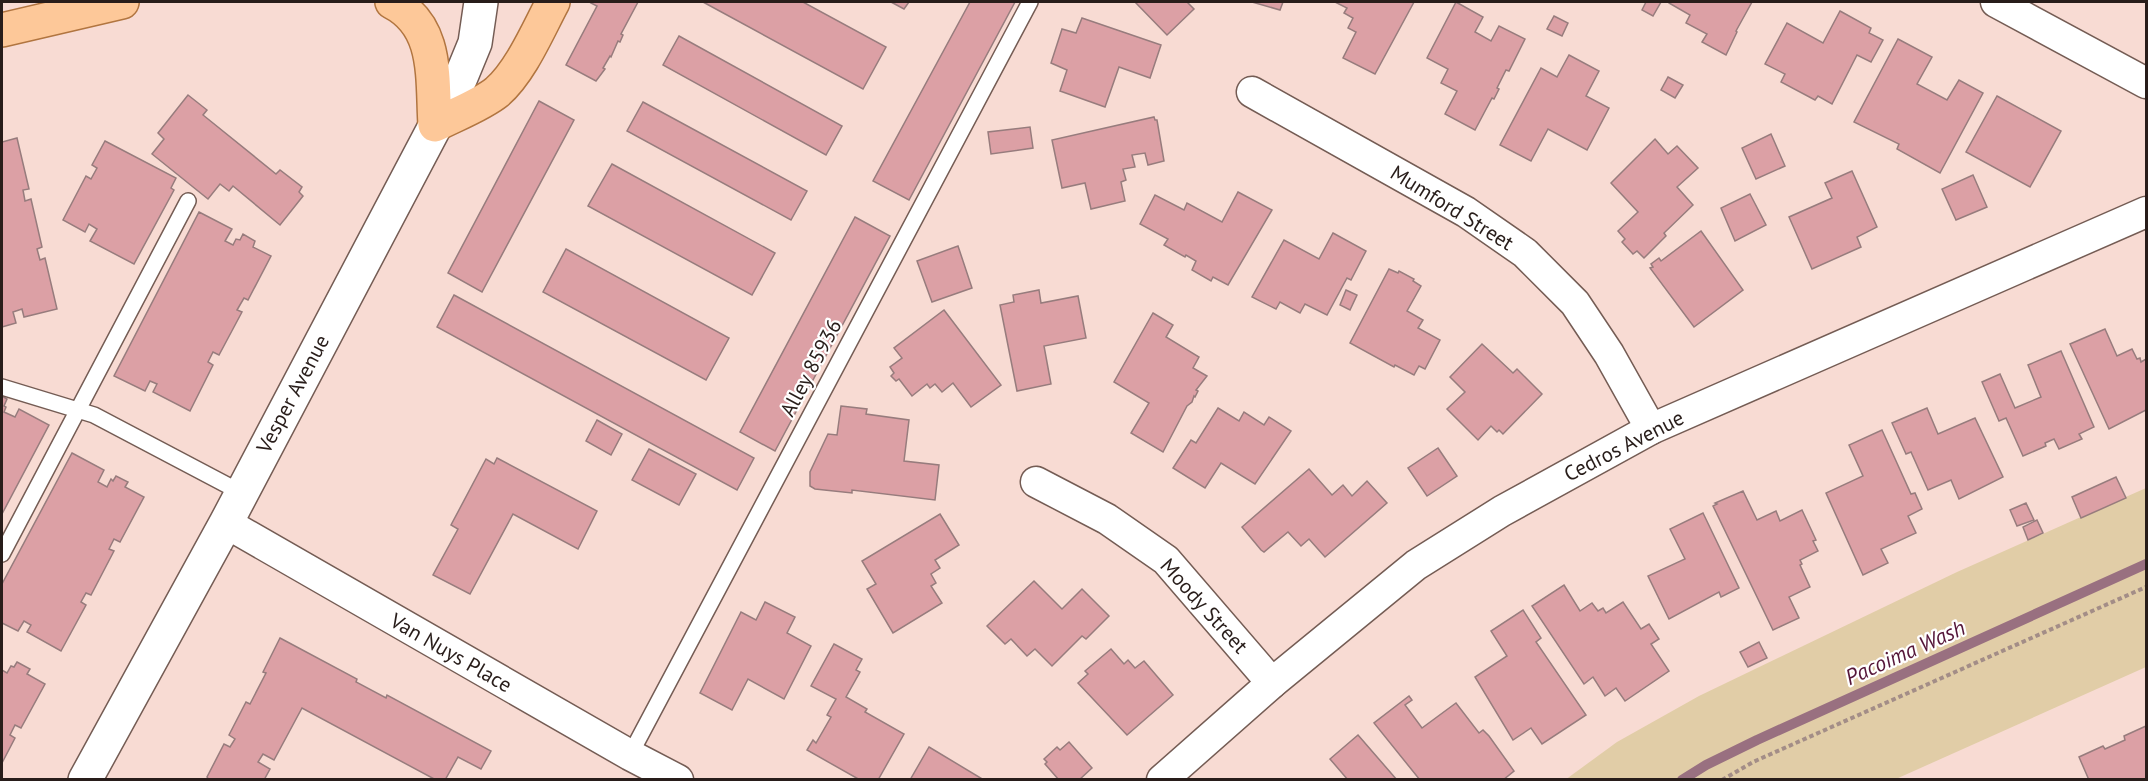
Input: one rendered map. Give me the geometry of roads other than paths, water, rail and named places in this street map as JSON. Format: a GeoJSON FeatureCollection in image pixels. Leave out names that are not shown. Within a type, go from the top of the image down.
{"type":"FeatureCollection","features":[{"type":"Feature","properties":{"kind":"main road"},"geometry":{"type":"LineString","coordinates":[[2,30],[122,2]]}},
{"type":"Feature","properties":{"kind":"main road"},"geometry":{"type":"LineString","coordinates":[[392,2],[409,13],[426,36],[430,55],[435,125],[495,93],[504,84],[520,62],[553,2]]}},
{"type":"Feature","properties":{"kind":"street","name":"Vesper Avenue"},"geometry":{"type":"LineString","coordinates":[[86,780],[242,493],[435,125],[471,53],[478,27],[481,2]]}},
{"type":"Feature","properties":{"kind":"street"},"geometry":{"type":"LineString","coordinates":[[1996,2],[2146,83]]}},
{"type":"Feature","properties":{"kind":"street","name":"Mumford Street"},"geometry":{"type":"LineString","coordinates":[[1252,92],[1466,212],[1525,252],[1575,303],[1609,354],[1651,429]]}},
{"type":"Feature","properties":{"kind":"street","name":"Cedros Avenue"},"geometry":{"type":"LineString","coordinates":[[1162,780],[1272,683],[1416,565],[1502,511],[1651,429],[2146,212]]}},
{"type":"Feature","properties":{"kind":"street","name":"Moody Street"},"geometry":{"type":"LineString","coordinates":[[1036,482],[1107,519],[1166,560],[1272,683]]}},
{"type":"Feature","properties":{"kind":"street","name":"Van Nuys Place"},"geometry":{"type":"LineString","coordinates":[[226,523],[630,755],[678,780]]}},
{"type":"Feature","properties":{"kind":"lane","name":"Alley 85936"},"geometry":{"type":"LineString","coordinates":[[630,755],[1030,2]]}},
{"type":"Feature","properties":{"kind":"lane"},"geometry":{"type":"LineString","coordinates":[[2,554],[188,201]]}},
{"type":"Feature","properties":{"kind":"lane"},"geometry":{"type":"LineString","coordinates":[[2,387],[94,415],[242,493]]}},
{"type":"Feature","properties":{"kind":"waterway","name":"Pacoima Wash"},"geometry":{"type":"LineString","coordinates":[[1682,780],[1706,765],[1757,740],[2146,564]]}}]}
